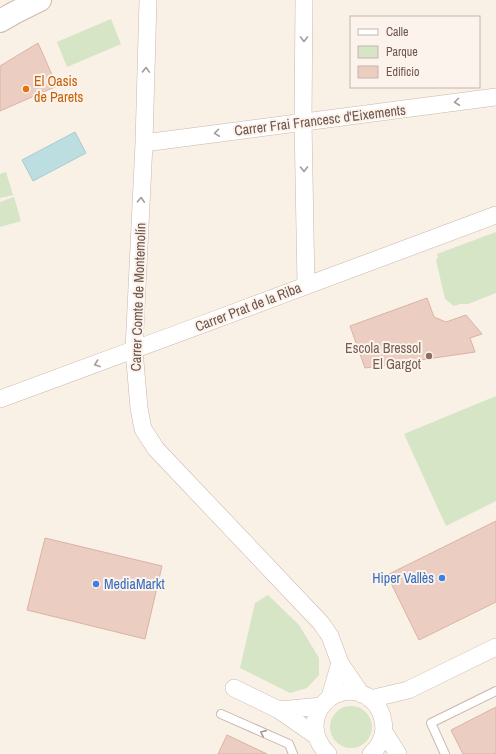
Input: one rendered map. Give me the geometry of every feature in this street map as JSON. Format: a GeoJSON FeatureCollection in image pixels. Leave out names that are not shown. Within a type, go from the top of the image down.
{"type":"FeatureCollection","features":[{"type":"Feature","properties":{"kind":"street"},"geometry":{"type":"LineString","coordinates":[[8,11],[40,0]]}},
{"type":"Feature","properties":{"kind":"street","name":"Carrer Comte de Montemolín"},"geometry":{"type":"LineString","coordinates":[[148,0],[144,143],[134,350],[138,408],[143,429],[156,449],[321,623],[330,636],[340,663],[366,696],[376,704],[380,711],[383,725]]}},
{"type":"Feature","properties":{"kind":"street"},"geometry":{"type":"LineString","coordinates":[[304,0],[303,122],[306,285]]}},
{"type":"Feature","properties":{"kind":"street","name":"Carrer Frai Francesc d'Eixements"},"geometry":{"type":"LineString","coordinates":[[144,143],[496,97]]}},
{"type":"Feature","properties":{"kind":"street","name":"Carrer Prat de la Riba"},"geometry":{"type":"LineString","coordinates":[[0,399],[496,215]]}},
{"type":"Feature","properties":{"kind":"street"},"geometry":{"type":"LineString","coordinates":[[279,710],[326,702],[336,694],[348,692],[366,696],[408,690],[496,647]]}},
{"type":"Feature","properties":{"kind":"street"},"geometry":{"type":"LineString","coordinates":[[328,754],[322,749],[318,742],[314,729],[316,716],[326,702],[340,663]]}},
{"type":"Feature","properties":{"kind":"street"},"geometry":{"type":"LineString","coordinates":[[234,688],[279,710],[315,735]]}},
{"type":"Feature","properties":{"kind":"street"},"geometry":{"type":"LineString","coordinates":[[371,754],[379,746],[382,739],[383,725],[408,690]]}},
{"type":"Feature","properties":{"kind":"street"},"geometry":{"type":"LineString","coordinates":[[383,725],[398,754]]}},
{"type":"Feature","properties":{"kind":"lane"},"geometry":{"type":"LineString","coordinates":[[445,754],[431,723],[496,691]]}},
{"type":"Feature","properties":{"kind":"lane"},"geometry":{"type":"LineString","coordinates":[[221,714],[289,744],[293,754]]}},
{"type":"Feature","properties":{"kind":"green space"},"geometry":{"type":"Polygon","coordinates":[[[111,19],[121,44],[67,67],[57,42],[111,19]]]}},
{"type":"Feature","properties":{"kind":"green space"},"geometry":{"type":"Polygon","coordinates":[[[6,172],[13,195],[0,198],[0,174],[6,172]]]}},
{"type":"Feature","properties":{"kind":"green space"},"geometry":{"type":"Polygon","coordinates":[[[14,197],[21,221],[0,227],[0,202],[14,197]]]}},
{"type":"Feature","properties":{"kind":"green space"},"geometry":{"type":"Polygon","coordinates":[[[496,232],[496,293],[468,304],[454,306],[445,299],[436,260],[438,258],[437,254],[496,232]]]}},
{"type":"Feature","properties":{"kind":"green space"},"geometry":{"type":"Polygon","coordinates":[[[496,396],[496,501],[446,526],[404,434],[496,396]]]}},
{"type":"Feature","properties":{"kind":"green space"},"geometry":{"type":"Polygon","coordinates":[[[268,595],[299,625],[319,658],[319,675],[307,688],[290,693],[240,668],[255,603],[268,595]]]}},
{"type":"Feature","properties":{"kind":"green space"},"geometry":{"type":"Polygon","coordinates":[[[351,706],[366,712],[372,727],[366,742],[351,748],[336,742],[330,727],[336,712],[351,706]]]}},
{"type":"Feature","properties":{"kind":"water"},"geometry":{"type":"Polygon","coordinates":[[[75,132],[86,153],[33,181],[22,160],[75,132]]]}},
{"type":"Feature","properties":{"kind":"building"},"geometry":{"type":"Polygon","coordinates":[[[38,43],[57,86],[0,111],[0,66],[38,43]]]}},
{"type":"Feature","properties":{"kind":"building"},"geometry":{"type":"Polygon","coordinates":[[[427,298],[434,317],[446,322],[466,315],[482,334],[470,338],[475,352],[365,368],[350,326],[427,298]]]}},
{"type":"Feature","properties":{"kind":"building","name":"Hiper Vallès"},"geometry":{"type":"Polygon","coordinates":[[[496,521],[496,602],[419,640],[387,575],[496,521]]]}},
{"type":"Feature","properties":{"kind":"building","name":"MediaMarkt"},"geometry":{"type":"Polygon","coordinates":[[[45,538],[162,566],[145,639],[27,610],[45,538]]]}},
{"type":"Feature","properties":{"kind":"building"},"geometry":{"type":"Polygon","coordinates":[[[496,707],[496,754],[463,754],[451,730],[496,707]]]}},
{"type":"Feature","properties":{"kind":"building"},"geometry":{"type":"Polygon","coordinates":[[[227,735],[267,754],[218,754],[227,735]]]}},
{"type":"Feature","properties":{"kind":"place","name":"El Oasis de Parets"},"geometry":{"type":"Point","coordinates":[26,89]}},
{"type":"Feature","properties":{"kind":"place","name":"Escola Bressol El Gargot"},"geometry":{"type":"Point","coordinates":[429,356]}},
{"type":"Feature","properties":{"kind":"place","name":"Hiper Vallès"},"geometry":{"type":"Point","coordinates":[442,578]}},
{"type":"Feature","properties":{"kind":"place","name":"MediaMarkt"},"geometry":{"type":"Point","coordinates":[96,584]}}]}
